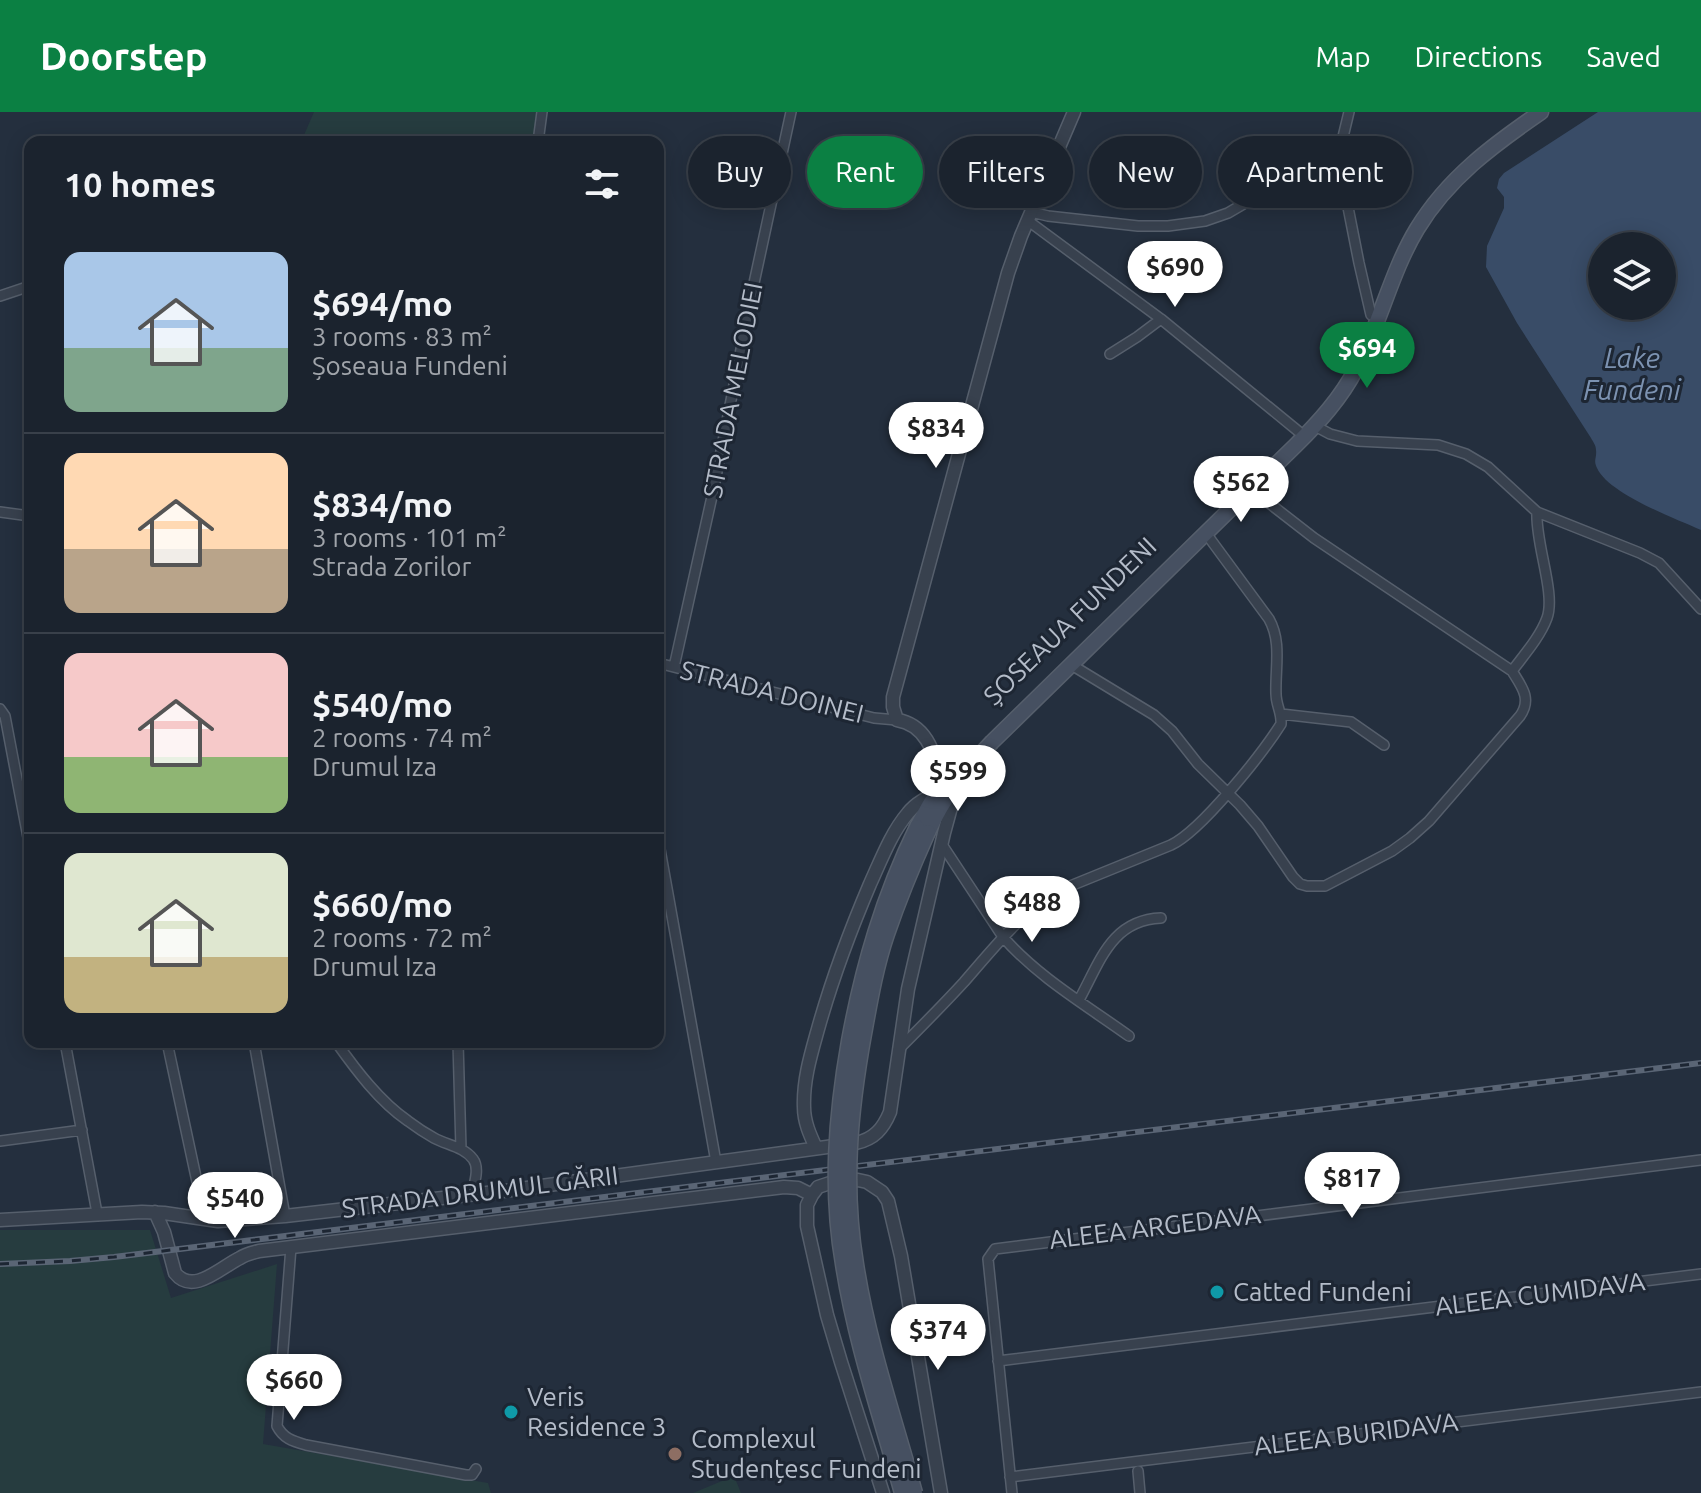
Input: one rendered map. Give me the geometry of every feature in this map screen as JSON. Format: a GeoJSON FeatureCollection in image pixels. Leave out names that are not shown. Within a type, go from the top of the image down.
{"type":"FeatureCollection","features":[{"type":"Feature","properties":{"kind":"main road","name":"ȘOSEAUA FUNDENI"},"geometry":{"type":"LineString","coordinates":[[915,1493],[862,1300],[851,1229],[849,1156],[856,1079],[876,973],[922,830],[941,789],[1007,716],[1321,406],[1343,378],[1404,236],[1432,194],[1475,149],[1526,112]]}},
{"type":"Feature","properties":{"kind":"main road","name":"ȘOSEAUA FUNDENI"},"geometry":{"type":"LineString","coordinates":[[902,1493],[849,1300],[838,1228],[836,1156],[843,1078],[863,973],[884,903],[904,854],[960,777],[1012,720],[1315,426],[1356,371],[1401,260],[1426,214],[1473,162],[1541,112]]}},
{"type":"Feature","properties":{"kind":"street"},"geometry":{"type":"LineString","coordinates":[[539,136],[542,112]]}},
{"type":"Feature","properties":{"kind":"street","name":"STRADA MELODIEI"},"geometry":{"type":"LineString","coordinates":[[674,667],[791,112]]}},
{"type":"Feature","properties":{"kind":"street"},"geometry":{"type":"LineString","coordinates":[[897,720],[893,697],[1003,290],[1029,216],[1074,112]]}},
{"type":"Feature","properties":{"kind":"street"},"geometry":{"type":"LineString","coordinates":[[1343,136],[1349,112]]}},
{"type":"Feature","properties":{"kind":"street"},"geometry":{"type":"LineString","coordinates":[[1029,216],[1168,226],[1205,221],[1237,208]]}},
{"type":"Feature","properties":{"kind":"street"},"geometry":{"type":"LineString","coordinates":[[1348,208],[1371,315]]}},
{"type":"Feature","properties":{"kind":"street"},"geometry":{"type":"LineString","coordinates":[[1029,216],[1298,431]]}},
{"type":"Feature","properties":{"kind":"street"},"geometry":{"type":"LineString","coordinates":[[0,296],[24,288]]}},
{"type":"Feature","properties":{"kind":"street"},"geometry":{"type":"LineString","coordinates":[[1110,354],[1161,319]]}},
{"type":"Feature","properties":{"kind":"street"},"geometry":{"type":"LineString","coordinates":[[1315,426],[1330,434],[1357,441],[1438,445],[1478,459],[1537,512],[1659,563],[1701,609]]}},
{"type":"Feature","properties":{"kind":"street"},"geometry":{"type":"LineString","coordinates":[[1070,664],[1154,715],[1172,731],[1198,764],[1258,826],[1300,884],[1315,887],[1332,883],[1392,851],[1429,821],[1520,716],[1525,709],[1526,694],[1512,671],[1314,538],[1251,489]]}},
{"type":"Feature","properties":{"kind":"street"},"geometry":{"type":"LineString","coordinates":[[0,512],[24,515]]}},
{"type":"Feature","properties":{"kind":"street"},"geometry":{"type":"LineString","coordinates":[[1512,671],[1543,626],[1549,610],[1537,532],[1537,512]]}},
{"type":"Feature","properties":{"kind":"street"},"geometry":{"type":"LineString","coordinates":[[898,1050],[1003,937],[1041,901],[1053,893],[1179,841],[1188,834],[1228,792],[1281,724],[1276,698],[1275,629],[1205,532]]}},
{"type":"Feature","properties":{"kind":"street","name":"STRADA DOINEI"},"geometry":{"type":"LineString","coordinates":[[664,664],[874,718],[914,725],[924,735],[934,756],[941,789]]}},
{"type":"Feature","properties":{"kind":"street"},"geometry":{"type":"LineString","coordinates":[[0,709],[5,716],[24,816]]}},
{"type":"Feature","properties":{"kind":"street"},"geometry":{"type":"LineString","coordinates":[[1281,714],[1351,722],[1384,745]]}},
{"type":"Feature","properties":{"kind":"street"},"geometry":{"type":"LineString","coordinates":[[816,1148],[865,1141],[886,1123],[908,989],[941,843],[960,777]]}},
{"type":"Feature","properties":{"kind":"street","name":"ȘOSEAUA FUNDENI"},"geometry":{"type":"LineString","coordinates":[[816,1148],[804,1116],[809,1063],[847,938],[897,828],[916,805],[941,789]]}},
{"type":"Feature","properties":{"kind":"street"},"geometry":{"type":"LineString","coordinates":[[941,843],[1003,937],[1033,966],[1129,1036]]}},
{"type":"Feature","properties":{"kind":"street"},"geometry":{"type":"LineString","coordinates":[[664,872],[716,1162]]}},
{"type":"Feature","properties":{"kind":"street"},"geometry":{"type":"LineString","coordinates":[[1079,1000],[1118,934],[1138,922],[1161,918]]}},
{"type":"Feature","properties":{"kind":"street"},"geometry":{"type":"LineString","coordinates":[[66,1048],[97,1213]]}},
{"type":"Feature","properties":{"kind":"street"},"geometry":{"type":"LineString","coordinates":[[168,1048],[205,1219]]}},
{"type":"Feature","properties":{"kind":"street"},"geometry":{"type":"LineString","coordinates":[[255,1048],[285,1216]]}},
{"type":"Feature","properties":{"kind":"street"},"geometry":{"type":"LineString","coordinates":[[341,1048],[382,1099],[405,1119],[472,1157],[477,1167],[472,1195]]}},
{"type":"Feature","properties":{"kind":"street"},"geometry":{"type":"LineString","coordinates":[[458,1048],[461,1149]]}},
{"type":"Feature","properties":{"kind":"street"},"geometry":{"type":"LineString","coordinates":[[0,1141],[82,1130]]}},
{"type":"Feature","properties":{"kind":"street","name":"STRADA DRUMUL GĂRII"},"geometry":{"type":"LineString","coordinates":[[0,1220],[155,1212],[234,1221],[472,1195],[816,1148]]}},
{"type":"Feature","properties":{"kind":"street","name":"ALEEA ARGEDAVA"},"geometry":{"type":"LineString","coordinates":[[998,1361],[988,1259],[992,1251],[1000,1247],[1701,1160]]}},
{"type":"Feature","properties":{"kind":"street"},"geometry":{"type":"LineString","coordinates":[[883,1493],[841,1362],[806,1216],[807,1205],[818,1187],[858,1180],[875,1186],[888,1201],[899,1245],[941,1493]]}},
{"type":"Feature","properties":{"kind":"street"},"geometry":{"type":"LineString","coordinates":[[155,1212],[175,1273],[186,1281],[202,1280],[250,1253],[291,1247],[784,1187],[798,1188],[812,1195]]}},
{"type":"Feature","properties":{"kind":"street"},"geometry":{"type":"LineString","coordinates":[[291,1247],[277,1426],[280,1432],[292,1441],[306,1445],[466,1475],[472,1475],[476,1469]]}},
{"type":"Feature","properties":{"kind":"street","name":"ALEEA CUMIDAVA"},"geometry":{"type":"LineString","coordinates":[[998,1361],[1701,1274]]}},
{"type":"Feature","properties":{"kind":"street"},"geometry":{"type":"LineString","coordinates":[[998,1361],[1012,1493]]}},
{"type":"Feature","properties":{"kind":"street","name":"ALEEA BURIDAVA"},"geometry":{"type":"LineString","coordinates":[[1010,1477],[1701,1392]]}},
{"type":"Feature","properties":{"kind":"street"},"geometry":{"type":"LineString","coordinates":[[1138,1471],[1140,1493]]}},
{"type":"Feature","properties":{"kind":"green space"},"geometry":{"type":"Polygon","coordinates":[[[314,112],[537,112],[534,136],[304,136],[314,112]]]}},
{"type":"Feature","properties":{"kind":"green space"},"geometry":{"type":"Polygon","coordinates":[[[0,1230],[150,1230],[171,1298],[277,1264],[263,1444],[488,1483],[491,1493],[0,1493],[0,1230]]]}},
{"type":"Feature","properties":{"kind":"green space"},"geometry":{"type":"Polygon","coordinates":[[[734,1476],[741,1493],[693,1493],[734,1476]]]}},
{"type":"Feature","properties":{"kind":"water","name":"Lake Fundeni"},"geometry":{"type":"Polygon","coordinates":[[[1598,112],[1701,112],[1701,530],[1628,496],[1604,478],[1596,465],[1594,444],[1517,323],[1486,267],[1487,246],[1504,208],[1504,197],[1497,188],[1499,179],[1598,112]]]}},
{"type":"Feature","properties":{"kind":"railway"},"geometry":{"type":"LineString","coordinates":[[0,1264],[114,1257],[1701,1063]]}},
{"type":"Feature","properties":{"kind":"place","name":"Catted Fundeni"},"geometry":{"type":"Point","coordinates":[1217,1292]}},
{"type":"Feature","properties":{"kind":"place","name":"Veris Residence 3"},"geometry":{"type":"Point","coordinates":[511,1412]}},
{"type":"Feature","properties":{"kind":"place","name":"Complexul Studențesc Fundeni"},"geometry":{"type":"Point","coordinates":[675,1454]}}]}
